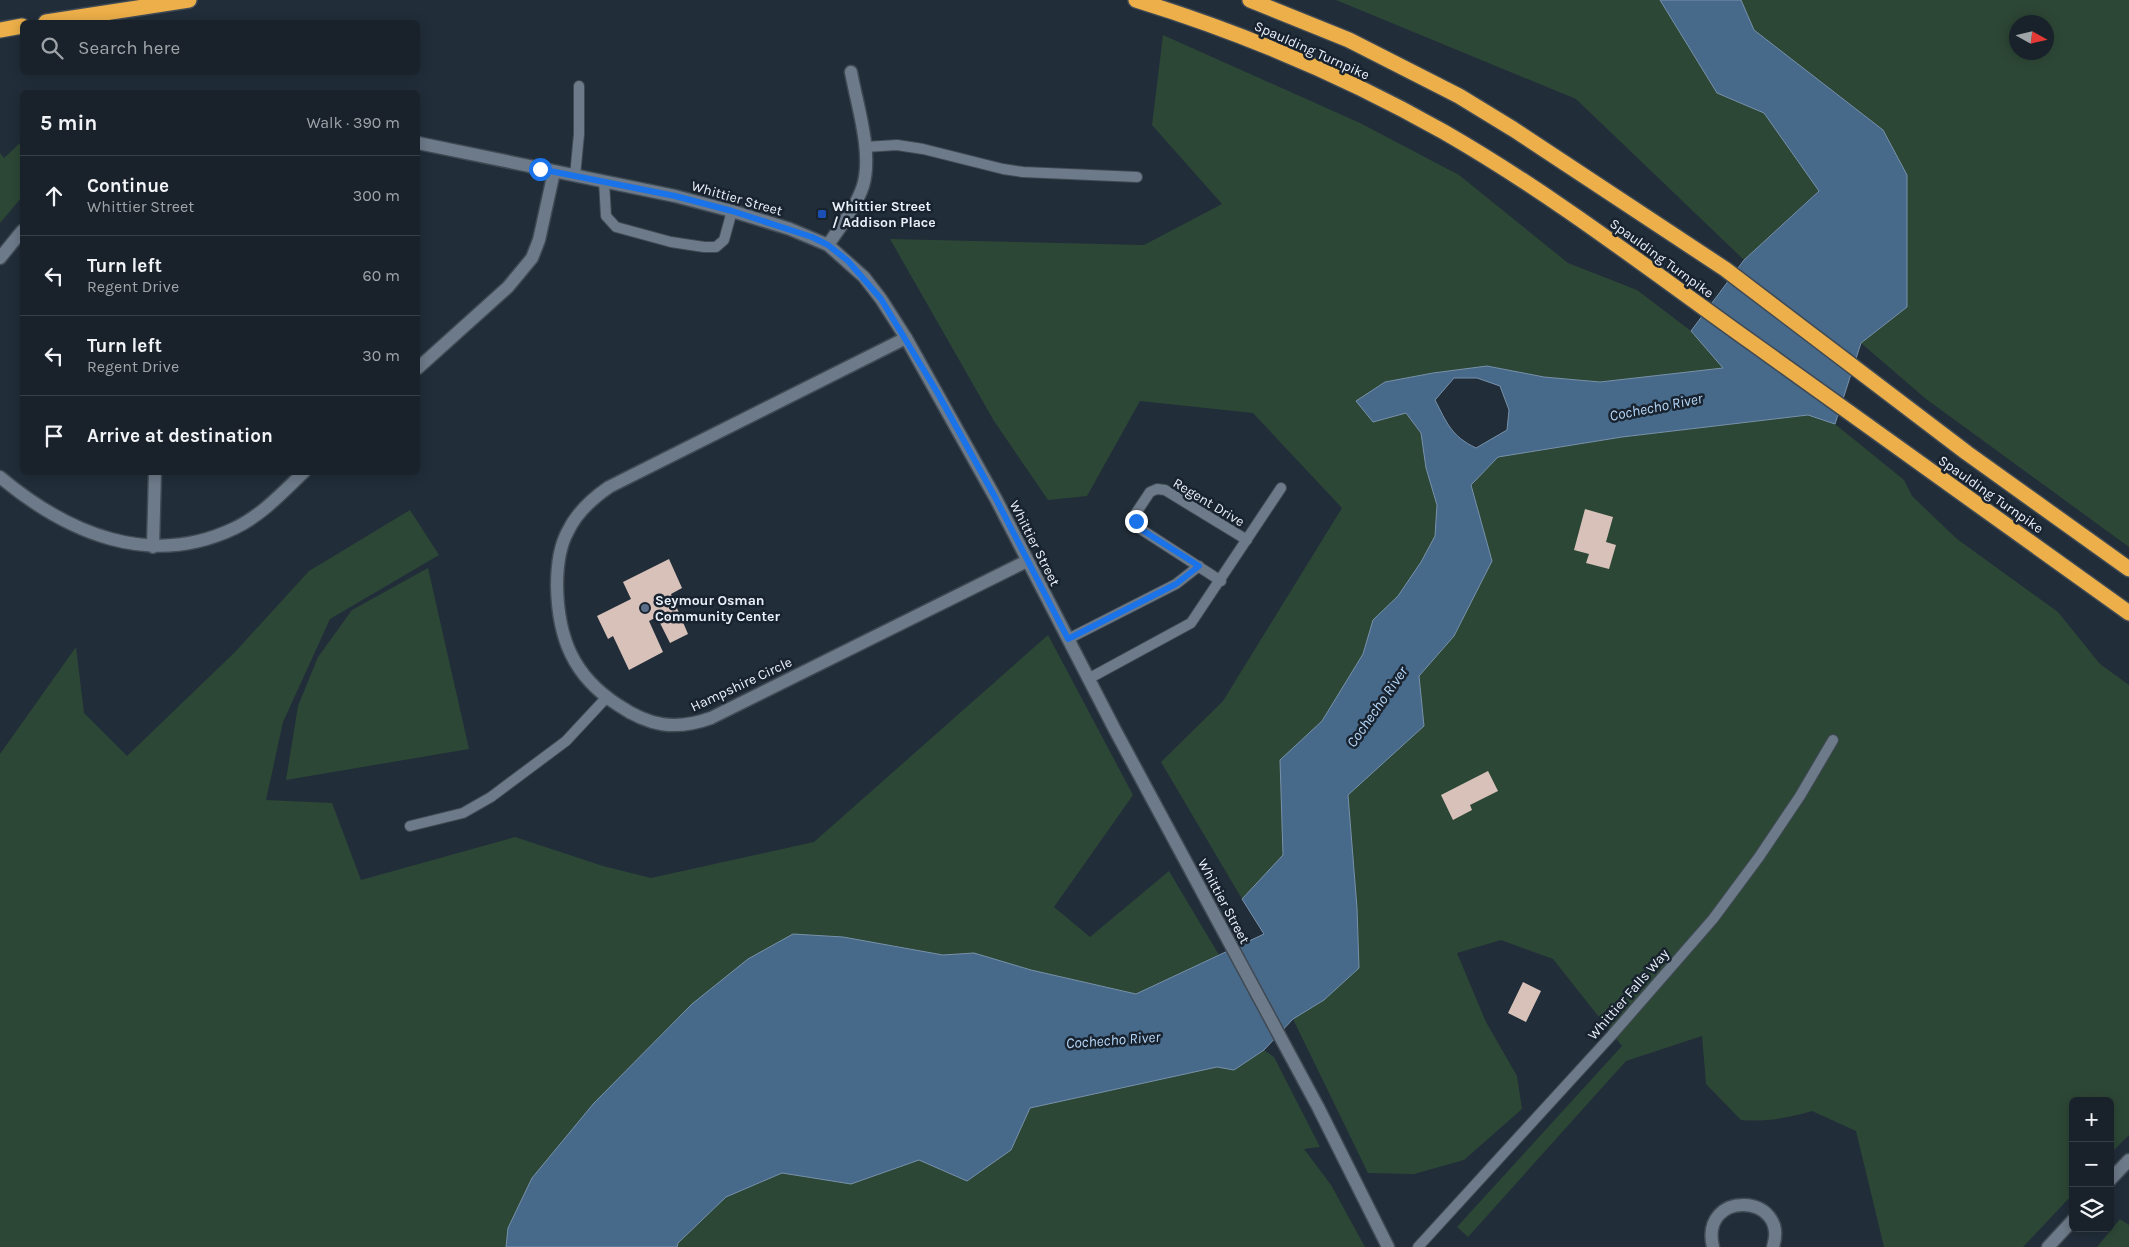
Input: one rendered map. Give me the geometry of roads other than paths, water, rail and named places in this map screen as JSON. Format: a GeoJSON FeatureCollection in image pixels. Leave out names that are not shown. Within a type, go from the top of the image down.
{"type":"FeatureCollection","features":[{"type":"Feature","properties":{"kind":"highway"},"geometry":{"type":"LineString","coordinates":[[59,20],[190,0]]}},
{"type":"Feature","properties":{"kind":"highway","name":"Spaulding Turnpike"},"geometry":{"type":"LineString","coordinates":[[1136,0],[1222,29],[1335,76],[1443,132],[1547,196],[2129,613]]}},
{"type":"Feature","properties":{"kind":"highway","name":"Spaulding Turnpike"},"geometry":{"type":"LineString","coordinates":[[1250,0],[1349,40],[1459,96],[1521,134],[1725,269],[1967,453],[2129,569]]}},
{"type":"Feature","properties":{"kind":"highway"},"geometry":{"type":"LineString","coordinates":[[0,30],[20,26]]}},
{"type":"Feature","properties":{"kind":"street"},"geometry":{"type":"LineString","coordinates":[[828,245],[863,186],[865,171],[865,147],[851,72]]}},
{"type":"Feature","properties":{"kind":"street","name":"Whittier Street"},"geometry":{"type":"LineString","coordinates":[[420,143],[675,196],[732,211],[790,229],[828,245],[864,277],[881,299],[906,338],[996,499],[1088,679],[1286,1046],[1388,1247]]}},
{"type":"Feature","properties":{"kind":"street"},"geometry":{"type":"LineString","coordinates":[[420,366],[508,288],[527,265],[539,240],[554,172]]}},
{"type":"Feature","properties":{"kind":"street"},"geometry":{"type":"LineString","coordinates":[[0,258],[20,233]]}},
{"type":"Feature","properties":{"kind":"street","name":"Hampshire Circle"},"geometry":{"type":"LineString","coordinates":[[906,338],[609,487],[588,504],[568,530],[561,550],[557,576],[560,626],[570,653],[589,682],[606,698],[634,716],[668,726],[696,723],[711,718],[1027,561]]}},
{"type":"Feature","properties":{"kind":"street"},"geometry":{"type":"LineString","coordinates":[[153,547],[155,475]]}},
{"type":"Feature","properties":{"kind":"street"},"geometry":{"type":"LineString","coordinates":[[0,476],[39,506],[74,526],[107,537],[153,547],[178,546],[218,535],[236,527],[271,504],[301,475]]}},
{"type":"Feature","properties":{"kind":"street"},"geometry":{"type":"LineString","coordinates":[[2114,1176],[2129,1160]]}},
{"type":"Feature","properties":{"kind":"street"},"geometry":{"type":"LineString","coordinates":[[1714,1247],[1711,1235],[1719,1215],[1727,1208],[1737,1204],[1747,1204],[1757,1207],[1766,1213],[1772,1221],[1775,1230],[1773,1247]]}},
{"type":"Feature","properties":{"kind":"street"},"geometry":{"type":"LineString","coordinates":[[2048,1247],[2069,1224]]}},
{"type":"Feature","properties":{"kind":"lane"},"geometry":{"type":"LineString","coordinates":[[575,176],[579,134],[579,86]]}},
{"type":"Feature","properties":{"kind":"lane"},"geometry":{"type":"LineString","coordinates":[[865,147],[897,145],[923,149],[1003,169],[1023,172],[1137,178]]}},
{"type":"Feature","properties":{"kind":"lane"},"geometry":{"type":"LineString","coordinates":[[604,181],[606,216],[616,227],[671,242],[716,247],[724,240],[732,211]]}},
{"type":"Feature","properties":{"kind":"lane","name":"Regent Drive"},"geometry":{"type":"LineString","coordinates":[[1088,679],[1191,623],[1221,581],[1281,488]]}},
{"type":"Feature","properties":{"kind":"lane","name":"Regent Drive"},"geometry":{"type":"LineString","coordinates":[[1221,581],[1139,528],[1136,521],[1136,513],[1150,492],[1156,489],[1165,490],[1247,540]]}},
{"type":"Feature","properties":{"kind":"lane"},"geometry":{"type":"LineString","coordinates":[[1068,639],[1176,584],[1199,566]]}},
{"type":"Feature","properties":{"kind":"lane"},"geometry":{"type":"LineString","coordinates":[[410,826],[463,813],[491,797],[566,741],[606,698]]}},
{"type":"Feature","properties":{"kind":"lane","name":"Whittier Falls Way"},"geometry":{"type":"LineString","coordinates":[[1418,1247],[1611,1036],[1713,919],[1759,857],[1800,796],[1833,740]]}},
{"type":"Feature","properties":{"kind":"water","name":"Cochecho River"},"geometry":{"type":"Polygon","coordinates":[[[1660,0],[1741,0],[1754,30],[1883,130],[1907,175],[1907,307],[1861,343],[1835,424],[1808,415],[1622,437],[1498,457],[1471,485],[1492,561],[1454,636],[1419,676],[1424,726],[1348,795],[1357,908],[1359,968],[1324,1000],[1293,1019],[1264,1050],[1234,1070],[1217,1067],[1030,1108],[1011,1150],[967,1181],[919,1160],[851,1184],[782,1173],[726,1197],[678,1243],[677,1247],[506,1247],[508,1228],[532,1178],[594,1103],[692,1004],[748,959],[793,934],[843,937],[943,955],[974,953],[1031,970],[1136,994],[1264,934],[1242,899],[1283,855],[1280,760],[1322,721],[1363,654],[1373,620],[1398,596],[1421,562],[1435,536],[1437,505],[1426,468],[1421,433],[1406,413],[1373,422],[1356,401],[1385,382],[1487,366],[1544,377],[1600,382],[1723,368],[1691,331],[1744,260],[1819,191],[1764,113],[1717,93],[1660,0]],[[1454,378],[1435,400],[1455,434],[1476,448],[1507,430],[1509,410],[1500,386],[1477,378],[1454,378]]]}},
{"type":"Feature","properties":{"kind":"place","name":"Whittier Street / Addison Place"},"geometry":{"type":"Point","coordinates":[822,214]}},
{"type":"Feature","properties":{"kind":"place","name":"Seymour Osman Community Center"},"geometry":{"type":"Point","coordinates":[645,608]}}]}
